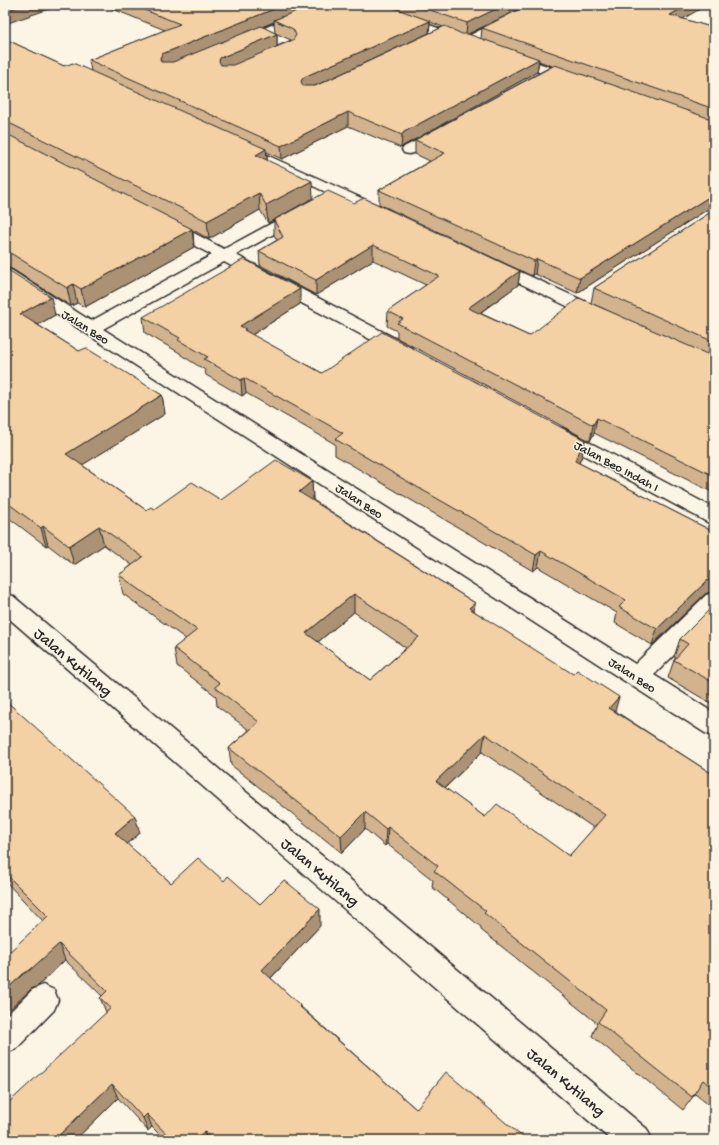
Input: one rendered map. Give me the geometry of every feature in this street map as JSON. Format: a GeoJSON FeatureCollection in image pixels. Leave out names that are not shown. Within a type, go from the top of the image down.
{"type":"FeatureCollection","features":[{"type":"Feature","properties":{"kind":"street"},"geometry":{"type":"LineString","coordinates":[[329,5],[233,48],[271,37],[342,5]]}},
{"type":"Feature","properties":{"kind":"street"},"geometry":{"type":"LineString","coordinates":[[366,5],[465,35],[479,47]]}},
{"type":"Feature","properties":{"kind":"street"},"geometry":{"type":"LineString","coordinates":[[465,35],[479,34],[540,5]]}},
{"type":"Feature","properties":{"kind":"street"},"geometry":{"type":"LineString","coordinates":[[424,15],[447,29]]}},
{"type":"Feature","properties":{"kind":"street"},"geometry":{"type":"LineString","coordinates":[[429,40],[447,29]]}},
{"type":"Feature","properties":{"kind":"street"},"geometry":{"type":"LineString","coordinates":[[501,54],[588,85]]}},
{"type":"Feature","properties":{"kind":"street"},"geometry":{"type":"LineString","coordinates":[[537,79],[551,72]]}},
{"type":"Feature","properties":{"kind":"street"},"geometry":{"type":"LineString","coordinates":[[409,150],[449,128]]}},
{"type":"Feature","properties":{"kind":"street"},"geometry":{"type":"LineString","coordinates":[[230,142],[396,219]]}},
{"type":"Feature","properties":{"kind":"street"},"geometry":{"type":"LineString","coordinates":[[91,328],[339,192]]}},
{"type":"Feature","properties":{"kind":"street"},"geometry":{"type":"LineString","coordinates":[[153,217],[420,359]]}},
{"type":"Feature","properties":{"kind":"street"},"geometry":{"type":"LineString","coordinates":[[482,260],[582,300],[610,320]]}},
{"type":"Feature","properties":{"kind":"street","name":"Jalan Beo"},"geometry":{"type":"LineString","coordinates":[[5,274],[714,726]]}},
{"type":"Feature","properties":{"kind":"street","name":"Jalan Beo Indah I"},"geometry":{"type":"LineString","coordinates":[[539,423],[714,517]]}},
{"type":"Feature","properties":{"kind":"street"},"geometry":{"type":"LineString","coordinates":[[637,677],[714,601]]}},
{"type":"Feature","properties":{"kind":"street","name":"Jalan Kutilang"},"geometry":{"type":"LineString","coordinates":[[5,602],[636,1140]]}},
{"type":"Feature","properties":{"kind":"street"},"geometry":{"type":"LineString","coordinates":[[5,1038],[43,1000]]}},
{"type":"Feature","properties":{"kind":"building"},"geometry":{"type":"Polygon","coordinates":[[[5,5],[23,5],[5,11],[5,5]]]}},
{"type":"Feature","properties":{"kind":"building"},"geometry":{"type":"Polygon","coordinates":[[[132,5],[284,5],[162,54],[160,58],[161,62],[173,62],[261,26],[277,34],[220,58],[219,61],[221,65],[233,65],[293,40],[296,35],[293,29],[274,20],[312,5],[386,5],[430,21],[304,77],[301,81],[303,86],[315,86],[445,26],[462,34],[468,34],[539,59],[404,132],[402,135],[348,112],[281,146],[89,60],[180,24],[132,5]]]}},
{"type":"Feature","properties":{"kind":"building"},"geometry":{"type":"Polygon","coordinates":[[[416,5],[504,5],[467,23],[416,5]]]}},
{"type":"Feature","properties":{"kind":"building"},"geometry":{"type":"Polygon","coordinates":[[[528,5],[688,5],[670,15],[714,28],[714,109],[482,28],[528,5]]]}},
{"type":"Feature","properties":{"kind":"building"},"geometry":{"type":"Polygon","coordinates":[[[5,39],[64,66],[73,63],[266,149],[256,155],[312,181],[266,205],[259,193],[207,221],[5,121],[5,39]]]}},
{"type":"Feature","properties":{"kind":"building"},"geometry":{"type":"Polygon","coordinates":[[[555,65],[714,120],[714,194],[580,278],[537,259],[534,261],[379,190],[445,153],[415,140],[555,65]]]}},
{"type":"Feature","properties":{"kind":"building"},"geometry":{"type":"Polygon","coordinates":[[[5,133],[192,229],[81,289],[73,284],[67,288],[5,251],[5,133]]]}},
{"type":"Feature","properties":{"kind":"building"},"geometry":{"type":"Polygon","coordinates":[[[328,191],[354,203],[364,198],[520,271],[468,308],[529,336],[579,298],[714,357],[714,476],[597,418],[593,425],[397,323],[403,319],[388,311],[439,276],[373,245],[316,280],[259,251],[283,237],[274,220],[328,191]]]}},
{"type":"Feature","properties":{"kind":"building"},"geometry":{"type":"Polygon","coordinates":[[[714,210],[714,342],[594,288],[714,210]]]}},
{"type":"Feature","properties":{"kind":"building"},"geometry":{"type":"Polygon","coordinates":[[[244,259],[300,289],[240,326],[246,329],[244,330],[322,373],[382,332],[585,440],[575,461],[714,532],[714,577],[710,578],[657,629],[619,607],[626,600],[541,551],[536,555],[335,439],[343,433],[244,378],[241,380],[204,359],[208,357],[178,340],[180,338],[143,317],[244,259]]]}},
{"type":"Feature","properties":{"kind":"building"},"geometry":{"type":"Polygon","coordinates":[[[5,268],[51,297],[20,314],[79,351],[86,348],[162,395],[66,454],[146,510],[151,507],[154,509],[192,482],[221,500],[276,460],[312,481],[299,492],[475,603],[469,608],[573,674],[577,670],[619,697],[609,708],[714,775],[714,1089],[703,1080],[692,1097],[598,1022],[606,1010],[484,913],[486,911],[434,871],[438,866],[388,827],[386,829],[365,812],[341,836],[229,748],[259,722],[215,687],[220,683],[174,648],[197,630],[119,575],[143,557],[99,526],[69,546],[43,526],[41,528],[5,501],[5,268]],[[354,594],[306,633],[370,680],[419,637],[354,594]],[[485,734],[436,781],[485,817],[497,804],[569,856],[605,815],[485,734]]]}},
{"type":"Feature","properties":{"kind":"building"},"geometry":{"type":"Polygon","coordinates":[[[714,605],[714,683],[674,660],[688,644],[680,639],[714,605]]]}},
{"type":"Feature","properties":{"kind":"building"},"geometry":{"type":"Polygon","coordinates":[[[5,700],[135,816],[115,833],[171,883],[198,858],[224,881],[228,876],[260,904],[284,880],[320,909],[262,970],[300,1005],[299,1006],[416,1109],[446,1072],[526,1140],[213,1140],[204,1131],[197,1140],[172,1140],[147,1114],[143,1118],[112,1084],[54,1140],[5,1140],[5,1106],[111,1008],[100,998],[107,991],[59,944],[5,991],[5,956],[48,916],[5,873],[5,700]]]}}]}
